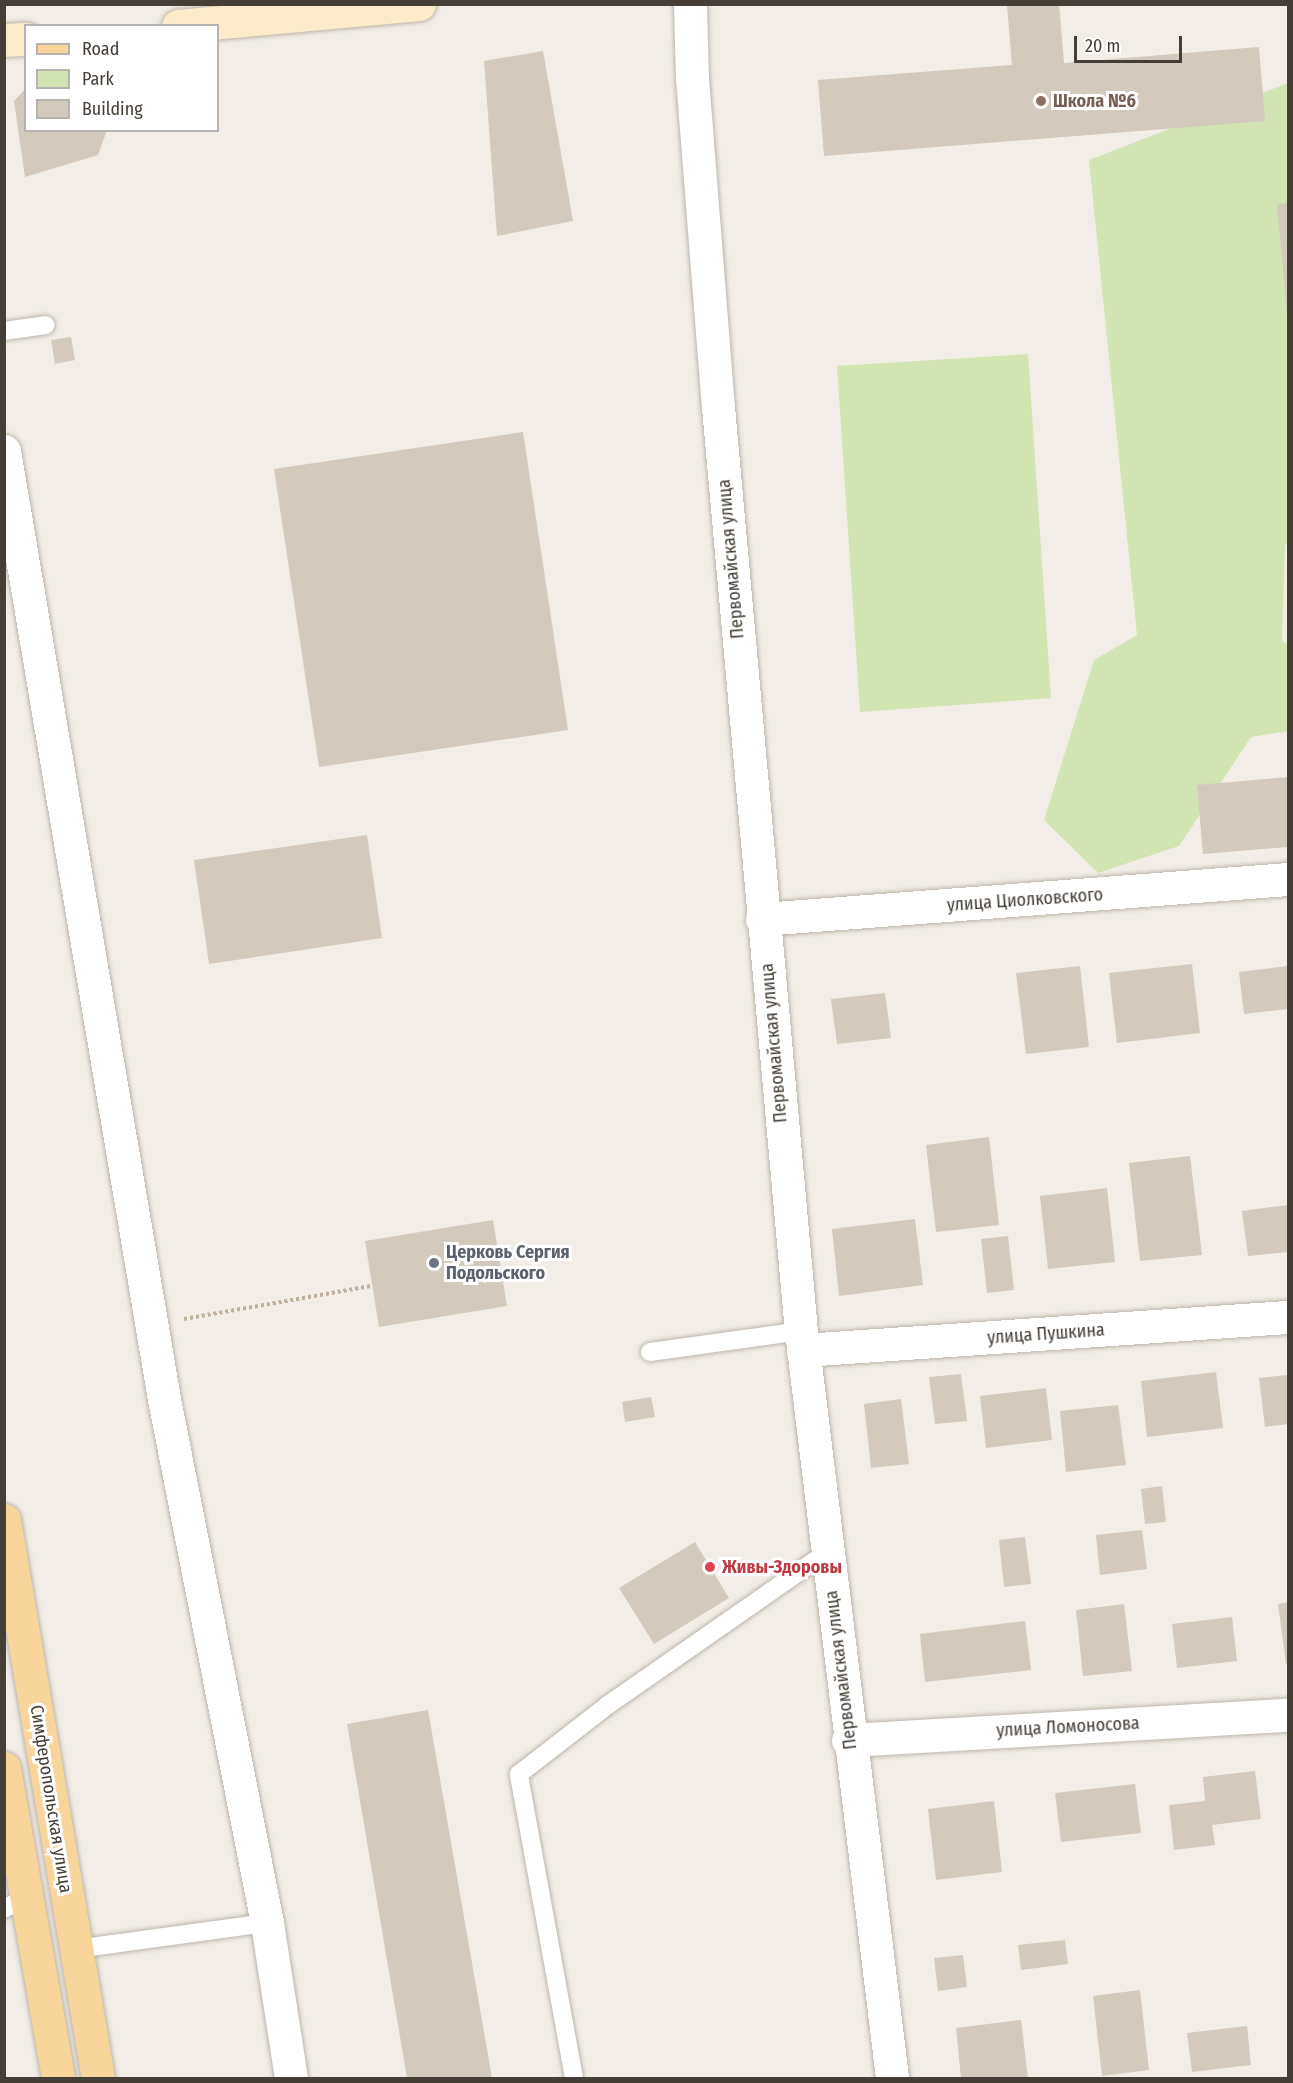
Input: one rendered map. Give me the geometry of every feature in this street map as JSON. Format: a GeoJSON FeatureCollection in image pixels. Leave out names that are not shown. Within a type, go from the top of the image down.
{"type":"FeatureCollection","features":[{"type":"Feature","properties":{"kind":"main road","name":"Симферопольская улица"},"geometry":{"type":"LineString","coordinates":[[4,1520],[98,2079]]}},
{"type":"Feature","properties":{"kind":"main road"},"geometry":{"type":"LineString","coordinates":[[4,1768],[16,1903],[58,2079]]}},
{"type":"Feature","properties":{"kind":"street"},"geometry":{"type":"LineString","coordinates":[[200,24],[419,4]]}},
{"type":"Feature","properties":{"kind":"street","name":"Первомайская улица"},"geometry":{"type":"LineString","coordinates":[[690,4],[693,89],[762,919],[802,1341],[848,1740],[892,2079]]}},
{"type":"Feature","properties":{"kind":"street"},"geometry":{"type":"LineString","coordinates":[[4,40],[24,39]]}},
{"type":"Feature","properties":{"kind":"street"},"geometry":{"type":"LineString","coordinates":[[4,451],[152,1325],[267,1923],[291,2079]]}},
{"type":"Feature","properties":{"kind":"street","name":"улица Циолковского"},"geometry":{"type":"LineString","coordinates":[[762,919],[1288,879]]}},
{"type":"Feature","properties":{"kind":"street","name":"улица Пушкина"},"geometry":{"type":"LineString","coordinates":[[802,1341],[1288,1317]]}},
{"type":"Feature","properties":{"kind":"street","name":"улица Ломоносова"},"geometry":{"type":"LineString","coordinates":[[848,1740],[1288,1715]]}},
{"type":"Feature","properties":{"kind":"lane"},"geometry":{"type":"LineString","coordinates":[[4,331],[46,325]]}},
{"type":"Feature","properties":{"kind":"lane"},"geometry":{"type":"LineString","coordinates":[[650,1352],[802,1341]]}},
{"type":"Feature","properties":{"kind":"lane"},"geometry":{"type":"LineString","coordinates":[[574,2079],[519,1774],[608,1705],[827,1552]]}},
{"type":"Feature","properties":{"kind":"lane"},"geometry":{"type":"LineString","coordinates":[[76,1948],[267,1923]]}},
{"type":"Feature","properties":{"kind":"path"},"geometry":{"type":"LineString","coordinates":[[152,1325],[372,1286]]}},
{"type":"Feature","properties":{"kind":"green space"},"geometry":{"type":"Polygon","coordinates":[[[1288,83],[1288,542],[1285,544],[1282,641],[1288,644],[1288,731],[1251,737],[1179,846],[1098,873],[1044,820],[1094,660],[1137,635],[1089,160],[1288,83]]]}},
{"type":"Feature","properties":{"kind":"green space"},"geometry":{"type":"Polygon","coordinates":[[[1028,354],[1051,698],[860,712],[837,366],[1028,354]]]}},
{"type":"Feature","properties":{"kind":"building","name":"Школа №6"},"geometry":{"type":"Polygon","coordinates":[[[1007,4],[1059,4],[1064,63],[1259,47],[1265,121],[824,156],[818,80],[1012,65],[1007,4]]]}},
{"type":"Feature","properties":{"kind":"building"},"geometry":{"type":"Polygon","coordinates":[[[543,51],[573,221],[497,236],[484,61],[543,51]]]}},
{"type":"Feature","properties":{"kind":"building"},"geometry":{"type":"Polygon","coordinates":[[[24,90],[24,132],[106,132],[98,155],[25,177],[14,101],[24,90]]]}},
{"type":"Feature","properties":{"kind":"building"},"geometry":{"type":"Polygon","coordinates":[[[1288,203],[1288,314],[1287,314],[1277,204],[1288,203]]]}},
{"type":"Feature","properties":{"kind":"building"},"geometry":{"type":"Polygon","coordinates":[[[71,337],[75,360],[55,364],[51,340],[71,337]]]}},
{"type":"Feature","properties":{"kind":"building"},"geometry":{"type":"Polygon","coordinates":[[[523,432],[568,730],[319,767],[274,469],[523,432]]]}},
{"type":"Feature","properties":{"kind":"building"},"geometry":{"type":"Polygon","coordinates":[[[1288,777],[1288,847],[1203,854],[1197,785],[1288,777]]]}},
{"type":"Feature","properties":{"kind":"building"},"geometry":{"type":"Polygon","coordinates":[[[367,835],[382,938],[209,964],[194,860],[367,835]]]}},
{"type":"Feature","properties":{"kind":"building"},"geometry":{"type":"Polygon","coordinates":[[[1192,964],[1200,1033],[1117,1043],[1109,973],[1192,964]]]}},
{"type":"Feature","properties":{"kind":"building"},"geometry":{"type":"Polygon","coordinates":[[[1080,966],[1089,1047],[1026,1054],[1016,973],[1080,966]]]}},
{"type":"Feature","properties":{"kind":"building"},"geometry":{"type":"Polygon","coordinates":[[[1288,966],[1288,1009],[1244,1014],[1239,972],[1288,966]]]}},
{"type":"Feature","properties":{"kind":"building"},"geometry":{"type":"Polygon","coordinates":[[[885,993],[891,1038],[837,1044],[831,999],[885,993]]]}},
{"type":"Feature","properties":{"kind":"building"},"geometry":{"type":"Polygon","coordinates":[[[989,1137],[999,1225],[936,1232],[926,1145],[989,1137]]]}},
{"type":"Feature","properties":{"kind":"building"},"geometry":{"type":"Polygon","coordinates":[[[1190,1156],[1202,1255],[1140,1261],[1129,1163],[1190,1156]]]}},
{"type":"Feature","properties":{"kind":"building"},"geometry":{"type":"Polygon","coordinates":[[[1107,1188],[1115,1262],[1048,1269],[1040,1196],[1107,1188]]]}},
{"type":"Feature","properties":{"kind":"building"},"geometry":{"type":"Polygon","coordinates":[[[1288,1205],[1288,1252],[1248,1256],[1242,1211],[1288,1205]]]}},
{"type":"Feature","properties":{"kind":"building"},"geometry":{"type":"Polygon","coordinates":[[[915,1219],[923,1285],[839,1296],[832,1229],[915,1219]]]}},
{"type":"Feature","properties":{"kind":"building","name":"Церковь Сергия Подольского"},"geometry":{"type":"Polygon","coordinates":[[[493,1220],[507,1306],[379,1327],[365,1241],[493,1220]]]}},
{"type":"Feature","properties":{"kind":"building"},"geometry":{"type":"Polygon","coordinates":[[[1008,1236],[1014,1290],[987,1293],[981,1239],[1008,1236]]]}},
{"type":"Feature","properties":{"kind":"building"},"geometry":{"type":"Polygon","coordinates":[[[1216,1372],[1223,1428],[1147,1437],[1141,1381],[1216,1372]]]}},
{"type":"Feature","properties":{"kind":"building"},"geometry":{"type":"Polygon","coordinates":[[[961,1374],[967,1421],[935,1424],[929,1377],[961,1374]]]}},
{"type":"Feature","properties":{"kind":"building"},"geometry":{"type":"Polygon","coordinates":[[[1288,1375],[1288,1424],[1265,1427],[1259,1378],[1288,1375]]]}},
{"type":"Feature","properties":{"kind":"building"},"geometry":{"type":"Polygon","coordinates":[[[1046,1388],[1052,1440],[986,1448],[980,1396],[1046,1388]]]}},
{"type":"Feature","properties":{"kind":"building"},"geometry":{"type":"Polygon","coordinates":[[[651,1397],[655,1417],[625,1422],[622,1402],[651,1397]]]}},
{"type":"Feature","properties":{"kind":"building"},"geometry":{"type":"Polygon","coordinates":[[[901,1399],[909,1464],[871,1468],[864,1404],[901,1399]]]}},
{"type":"Feature","properties":{"kind":"building"},"geometry":{"type":"Polygon","coordinates":[[[1118,1405],[1126,1465],[1066,1472],[1060,1411],[1118,1405]]]}},
{"type":"Feature","properties":{"kind":"building"},"geometry":{"type":"Polygon","coordinates":[[[1162,1486],[1166,1522],[1145,1524],[1141,1489],[1162,1486]]]}},
{"type":"Feature","properties":{"kind":"building"},"geometry":{"type":"Polygon","coordinates":[[[1142,1530],[1147,1569],[1100,1575],[1096,1535],[1142,1530]]]}},
{"type":"Feature","properties":{"kind":"building"},"geometry":{"type":"Polygon","coordinates":[[[1025,1537],[1031,1584],[1004,1587],[999,1540],[1025,1537]]]}},
{"type":"Feature","properties":{"kind":"building"},"geometry":{"type":"Polygon","coordinates":[[[695,1542],[729,1598],[654,1644],[619,1588],[695,1542]]]}},
{"type":"Feature","properties":{"kind":"building"},"geometry":{"type":"Polygon","coordinates":[[[1288,1602],[1288,1664],[1286,1664],[1278,1604],[1288,1602]]]}},
{"type":"Feature","properties":{"kind":"building"},"geometry":{"type":"Polygon","coordinates":[[[1124,1604],[1132,1671],[1083,1676],[1076,1610],[1124,1604]]]}},
{"type":"Feature","properties":{"kind":"building"},"geometry":{"type":"Polygon","coordinates":[[[1232,1617],[1237,1661],[1177,1668],[1172,1624],[1232,1617]]]}},
{"type":"Feature","properties":{"kind":"building"},"geometry":{"type":"Polygon","coordinates":[[[1025,1621],[1031,1670],[925,1682],[920,1634],[1025,1621]]]}},
{"type":"Feature","properties":{"kind":"building"},"geometry":{"type":"Polygon","coordinates":[[[428,1710],[492,2078],[407,2078],[347,1724],[428,1710]]]}},
{"type":"Feature","properties":{"kind":"building"},"geometry":{"type":"Polygon","coordinates":[[[1255,1771],[1261,1819],[1212,1825],[1215,1845],[1174,1850],[1169,1805],[1205,1801],[1203,1777],[1255,1771]]]}},
{"type":"Feature","properties":{"kind":"building"},"geometry":{"type":"Polygon","coordinates":[[[1135,1784],[1141,1833],[1061,1842],[1055,1793],[1135,1784]]]}},
{"type":"Feature","properties":{"kind":"building"},"geometry":{"type":"Polygon","coordinates":[[[994,1801],[1002,1872],[936,1880],[928,1809],[994,1801]]]}},
{"type":"Feature","properties":{"kind":"building"},"geometry":{"type":"Polygon","coordinates":[[[1065,1940],[1068,1964],[1021,1970],[1018,1945],[1065,1940]]]}},
{"type":"Feature","properties":{"kind":"building"},"geometry":{"type":"Polygon","coordinates":[[[963,1955],[967,1987],[938,1991],[934,1958],[963,1955]]]}},
{"type":"Feature","properties":{"kind":"building"},"geometry":{"type":"Polygon","coordinates":[[[1140,1990],[1149,2070],[1102,2076],[1093,1996],[1140,1990]]]}},
{"type":"Feature","properties":{"kind":"building"},"geometry":{"type":"Polygon","coordinates":[[[1021,2020],[1028,2078],[961,2078],[956,2028],[1021,2020]]]}},
{"type":"Feature","properties":{"kind":"building"},"geometry":{"type":"Polygon","coordinates":[[[1247,2026],[1251,2065],[1192,2072],[1187,2033],[1247,2026]]]}},
{"type":"Feature","properties":{"kind":"place","name":"Школа №6"},"geometry":{"type":"Point","coordinates":[1041,101]}},
{"type":"Feature","properties":{"kind":"place","name":"Церковь Сергия Подольского"},"geometry":{"type":"Point","coordinates":[434,1263]}},
{"type":"Feature","properties":{"kind":"place","name":"Живы-Здоровы"},"geometry":{"type":"Point","coordinates":[710,1567]}}]}
